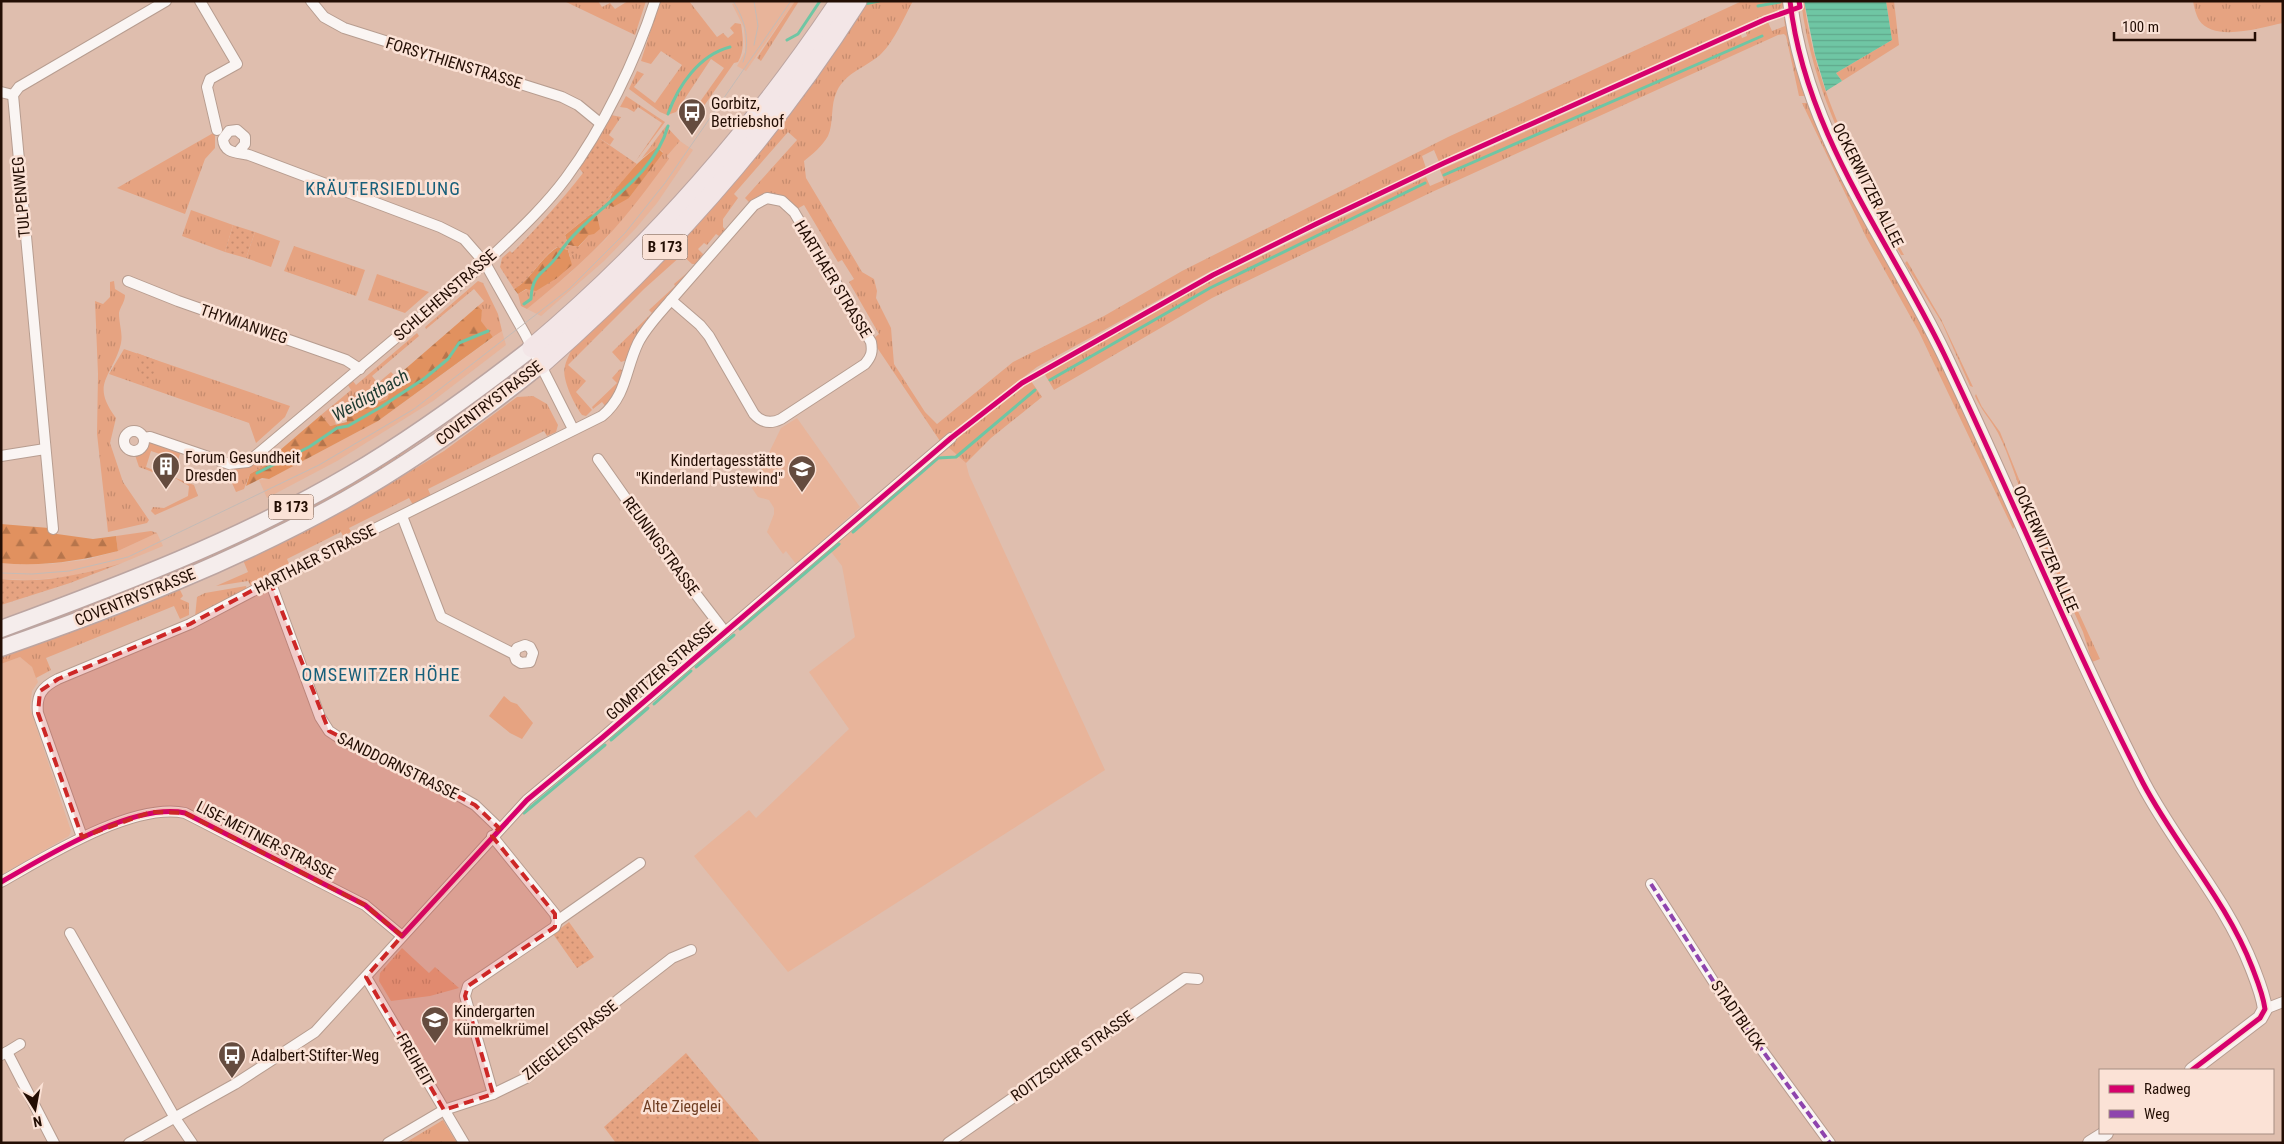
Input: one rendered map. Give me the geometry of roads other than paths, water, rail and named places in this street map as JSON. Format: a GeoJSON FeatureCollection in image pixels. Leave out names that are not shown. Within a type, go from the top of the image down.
{"type":"FeatureCollection","features":[{"type":"Feature","properties":{"kind":"highway","name":"COVENTRYSTRASSE"},"geometry":{"type":"LineString","coordinates":[[536,357],[694,193],[773,97],[840,1]]}},
{"type":"Feature","properties":{"kind":"highway","name":"COVENTRYSTRASSE"},"geometry":{"type":"LineString","coordinates":[[536,357],[608,304],[706,202],[807,78],[857,1]]}},
{"type":"Feature","properties":{"kind":"main road","name":"COVENTRYSTRASSE"},"geometry":{"type":"LineString","coordinates":[[1,628],[126,582],[195,552],[311,497],[401,444],[536,357]]}},
{"type":"Feature","properties":{"kind":"main road","name":"COVENTRYSTRASSE"},"geometry":{"type":"LineString","coordinates":[[1,648],[80,620],[218,563],[344,500],[464,425],[536,357]]}},
{"type":"Feature","properties":{"kind":"street"},"geometry":{"type":"LineString","coordinates":[[1,92],[13,96],[19,87],[166,1]]}},
{"type":"Feature","properties":{"kind":"street"},"geometry":{"type":"LineString","coordinates":[[200,1],[237,64],[210,79],[207,87],[217,130]]}},
{"type":"Feature","properties":{"kind":"street","name":"FORSYTHIENSTRASSE"},"geometry":{"type":"LineString","coordinates":[[311,1],[324,18],[344,28],[562,97],[578,104],[600,123]]}},
{"type":"Feature","properties":{"kind":"street","name":"SCHLEHENSTRASSE"},"geometry":{"type":"LineString","coordinates":[[144,438],[150,437],[230,464],[248,462],[484,263],[520,230],[567,177],[617,94],[644,34],[655,1]]}},
{"type":"Feature","properties":{"kind":"street","name":"OCKERWITZER ALLEE"},"geometry":{"type":"LineString","coordinates":[[1790,1],[1802,61],[1829,140],[1875,230],[1941,348],[2083,660],[2144,784],[2234,926],[2258,983],[2265,1009]]}},
{"type":"Feature","properties":{"kind":"street","name":"TULPENWEG"},"geometry":{"type":"LineString","coordinates":[[13,96],[53,529]]}},
{"type":"Feature","properties":{"kind":"street"},"geometry":{"type":"LineString","coordinates":[[238,152],[440,226],[464,239],[484,263],[573,429]]}},
{"type":"Feature","properties":{"kind":"street","name":"HARTHAER STRASSE"},"geometry":{"type":"LineString","coordinates":[[82,837],[38,713],[37,700],[40,691],[58,679],[190,624],[270,581],[602,416],[613,407],[620,396],[638,345],[646,329],[671,300],[754,205],[759,201],[772,198],[782,201],[794,212],[871,342],[872,354],[865,364],[781,419],[766,422],[754,414],[700,325],[671,300]]}},
{"type":"Feature","properties":{"kind":"street","name":"THYMIANWEG"},"geometry":{"type":"LineString","coordinates":[[128,281],[178,301],[346,360],[360,369]]}},
{"type":"Feature","properties":{"kind":"street","name":"GOMPITZER STRASSE"},"geometry":{"type":"LineString","coordinates":[[129,1143],[235,1084],[315,1032],[526,800],[951,438]]}},
{"type":"Feature","properties":{"kind":"street"},"geometry":{"type":"LineString","coordinates":[[1,456],[45,449]]}},
{"type":"Feature","properties":{"kind":"street","name":"REUNINGSTRASSE"},"geometry":{"type":"LineString","coordinates":[[598,459],[662,550],[725,632]]}},
{"type":"Feature","properties":{"kind":"street"},"geometry":{"type":"LineString","coordinates":[[402,516],[442,617],[514,654]]}},
{"type":"Feature","properties":{"kind":"street","name":"SANDDORNSTRASSE"},"geometry":{"type":"LineString","coordinates":[[270,581],[320,718],[329,731],[344,741],[461,797],[475,805],[499,828]]}},
{"type":"Feature","properties":{"kind":"street","name":"LISE-MEITNER-STRASSE"},"geometry":{"type":"LineString","coordinates":[[1,882],[82,837],[151,812],[162,810],[185,813],[365,905],[402,936]]}},
{"type":"Feature","properties":{"kind":"street"},"geometry":{"type":"LineString","coordinates":[[492,836],[555,914],[557,921],[555,927],[468,986],[465,996],[492,1094]]}},
{"type":"Feature","properties":{"kind":"street"},"geometry":{"type":"LineString","coordinates":[[557,921],[640,863]]}},
{"type":"Feature","properties":{"kind":"street","name":"STADTBLICK"},"geometry":{"type":"LineString","coordinates":[[1651,884],[1724,998],[1830,1143]]}},
{"type":"Feature","properties":{"kind":"street"},"geometry":{"type":"LineString","coordinates":[[70,933],[175,1118],[192,1143]]}},
{"type":"Feature","properties":{"kind":"street","name":"ZIEGELEISTRASSE"},"geometry":{"type":"LineString","coordinates":[[388,1143],[444,1110],[492,1094],[528,1077],[618,1000],[672,958],[691,950]]}},
{"type":"Feature","properties":{"kind":"street","name":"FREIHEIT"},"geometry":{"type":"LineString","coordinates":[[366,976],[464,1143]]}},
{"type":"Feature","properties":{"kind":"street","name":"ROITZSCHER STRASSE"},"geometry":{"type":"LineString","coordinates":[[948,1143],[1184,978],[1198,978]]}},
{"type":"Feature","properties":{"kind":"street"},"geometry":{"type":"LineString","coordinates":[[2193,1069],[2250,1027],[2265,1009],[2283,1002]]}},
{"type":"Feature","properties":{"kind":"street"},"geometry":{"type":"LineString","coordinates":[[20,1044],[4,1053],[54,1143]]}},
{"type":"Feature","properties":{"kind":"street"},"geometry":{"type":"LineString","coordinates":[[2090,1143],[2104,1134]]}},
{"type":"Feature","properties":{"kind":"waterway","name":"Weidigtbach"},"geometry":{"type":"LineString","coordinates":[[787,40],[798,34],[820,1]]}},
{"type":"Feature","properties":{"kind":"waterway","name":"Weidigtbach"},"geometry":{"type":"LineString","coordinates":[[864,4],[879,1]]}},
{"type":"Feature","properties":{"kind":"waterway"},"geometry":{"type":"LineString","coordinates":[[1758,6],[1780,2]]}},
{"type":"Feature","properties":{"kind":"waterway"},"geometry":{"type":"LineString","coordinates":[[1444,175],[1762,36]]}},
{"type":"Feature","properties":{"kind":"waterway","name":"Weidigtbach"},"geometry":{"type":"LineString","coordinates":[[668,114],[684,83],[699,64],[719,51],[730,47]]}},
{"type":"Feature","properties":{"kind":"waterway","name":"Weidigtbach"},"geometry":{"type":"LineString","coordinates":[[524,304],[531,299],[534,283],[540,274],[586,223],[634,180],[648,164],[660,146],[668,126]]}},
{"type":"Feature","properties":{"kind":"waterway"},"geometry":{"type":"LineString","coordinates":[[1050,380],[1210,288],[1425,183]]}},
{"type":"Feature","properties":{"kind":"waterway","name":"Weidigtbach"},"geometry":{"type":"LineString","coordinates":[[257,473],[309,447],[337,428],[348,426],[381,407],[425,378],[448,359],[459,343],[488,331]]}},
{"type":"Feature","properties":{"kind":"waterway"},"geometry":{"type":"LineString","coordinates":[[853,532],[938,458],[956,457],[1035,390]]}},
{"type":"Feature","properties":{"kind":"waterway"},"geometry":{"type":"LineString","coordinates":[[740,629],[839,544]]}},
{"type":"Feature","properties":{"kind":"waterway"},"geometry":{"type":"LineString","coordinates":[[696,667],[734,635]]}},
{"type":"Feature","properties":{"kind":"waterway"},"geometry":{"type":"LineString","coordinates":[[654,704],[691,671]]}},
{"type":"Feature","properties":{"kind":"waterway"},"geometry":{"type":"LineString","coordinates":[[611,740],[648,708]]}},
{"type":"Feature","properties":{"kind":"waterway"},"geometry":{"type":"LineString","coordinates":[[524,813],[605,745]]}},
{"type":"Feature","properties":{"kind":"tram line"},"geometry":{"type":"LineString","coordinates":[[733,1],[746,31],[747,38],[743,62]]}},
{"type":"Feature","properties":{"kind":"tram line"},"geometry":{"type":"LineString","coordinates":[[754,1],[758,26],[754,45]]}},
{"type":"Feature","properties":{"kind":"tram line"},"geometry":{"type":"LineString","coordinates":[[1,573],[32,574],[69,571],[128,557],[319,465],[414,409],[569,289],[625,233],[665,183],[791,1]]}},
{"type":"Feature","properties":{"kind":"place","name":"Gorbitz, Betriebshof"},"geometry":{"type":"Point","coordinates":[692,136]}},
{"type":"Feature","properties":{"kind":"place","name":"Forum Gesundheit Dresden"},"geometry":{"type":"Point","coordinates":[166,490]}},
{"type":"Feature","properties":{"kind":"place","name":"Kindertagesstätte \"Kinderland Pustewind\""},"geometry":{"type":"Point","coordinates":[802,493]}},
{"type":"Feature","properties":{"kind":"place","name":"Kindergarten Kümmelkrümel"},"geometry":{"type":"Point","coordinates":[435,1044]}},
{"type":"Feature","properties":{"kind":"place","name":"Adalbert-Stifter-Weg"},"geometry":{"type":"Point","coordinates":[232,1079]}},
{"type":"Feature","properties":{"kind":"district","name":"KRÄUTERSIEDLUNG"},"geometry":{"type":"Point","coordinates":[383,188]}},
{"type":"Feature","properties":{"kind":"district","name":"OMSEWITZER HÖHE"},"geometry":{"type":"Point","coordinates":[381,674]}},
{"type":"Feature","properties":{"kind":"park label","name":"Alte Ziegelei"},"geometry":{"type":"Point","coordinates":[682,1106]}}]}
